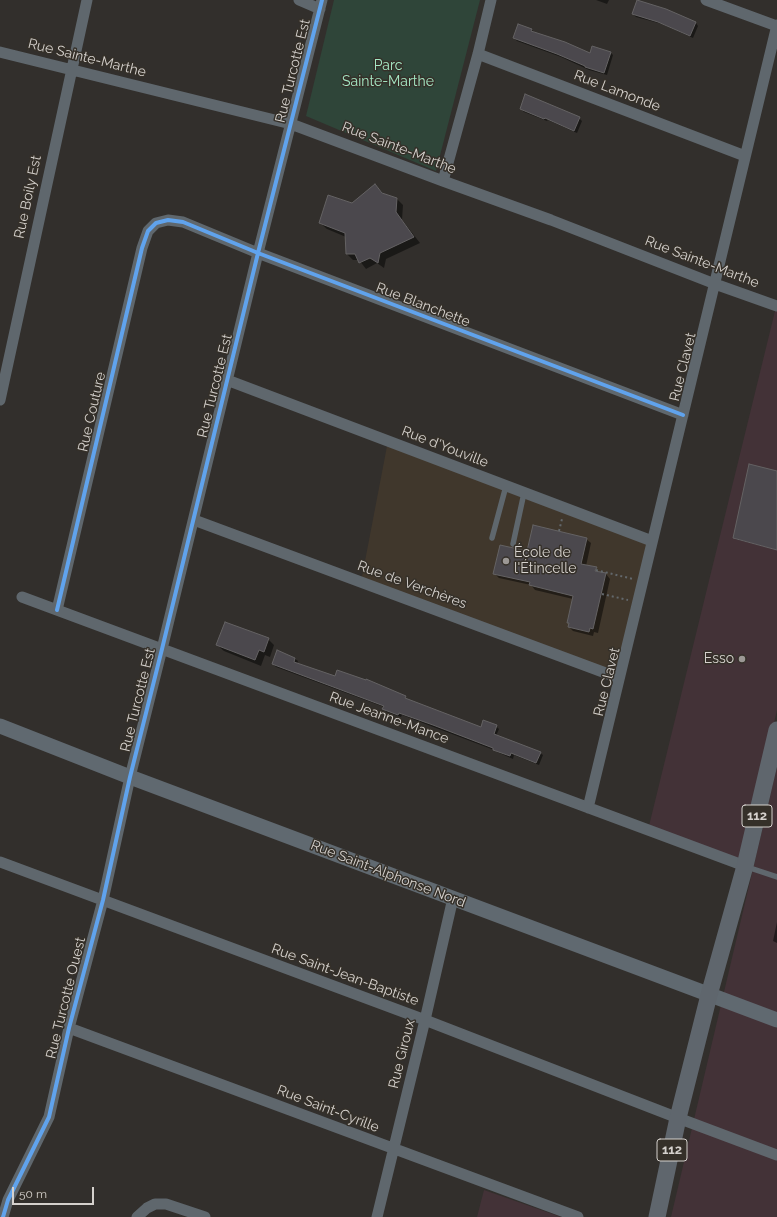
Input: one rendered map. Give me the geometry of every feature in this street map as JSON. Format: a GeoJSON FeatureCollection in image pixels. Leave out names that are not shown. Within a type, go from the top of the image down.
{"type":"FeatureCollection","features":[{"type":"Feature","properties":{"kind":"main road","name":"Rue Saint-Alphonse Nord"},"geometry":{"type":"LineString","coordinates":[[0,726],[130,777],[777,1020]]}},
{"type":"Feature","properties":{"kind":"main road","name":"112"},"geometry":{"type":"LineString","coordinates":[[657,1217],[678,1118],[709,995],[745,866],[777,730]]}},
{"type":"Feature","properties":{"kind":"street","name":"Rue Boily Est"},"geometry":{"type":"LineString","coordinates":[[0,400],[87,0]]}},
{"type":"Feature","properties":{"kind":"street"},"geometry":{"type":"LineString","coordinates":[[299,0],[321,4]]}},
{"type":"Feature","properties":{"kind":"street"},"geometry":{"type":"LineString","coordinates":[[443,181],[478,54],[491,0]]}},
{"type":"Feature","properties":{"kind":"street"},"geometry":{"type":"LineString","coordinates":[[706,0],[777,26]]}},
{"type":"Feature","properties":{"kind":"street","name":"Rue Turcotte Est"},"geometry":{"type":"LineString","coordinates":[[130,777],[258,253],[321,4]]}},
{"type":"Feature","properties":{"kind":"street","name":"Rue Clavet"},"geometry":{"type":"LineString","coordinates":[[588,808],[777,26]]}},
{"type":"Feature","properties":{"kind":"street","name":"Rue Sainte-Marthe"},"geometry":{"type":"LineString","coordinates":[[0,52],[291,124],[551,220],[714,284],[777,306]]}},
{"type":"Feature","properties":{"kind":"street","name":"Rue Lamonde"},"geometry":{"type":"LineString","coordinates":[[478,54],[745,156]]}},
{"type":"Feature","properties":{"kind":"street","name":"Rue Blanchette"},"geometry":{"type":"LineString","coordinates":[[156,223],[168,220],[183,222],[258,253],[683,415]]}},
{"type":"Feature","properties":{"kind":"street","name":"Rue Couture"},"geometry":{"type":"LineString","coordinates":[[57,610],[142,248],[148,231],[156,223]]}},
{"type":"Feature","properties":{"kind":"street","name":"Rue d'Youville"},"geometry":{"type":"LineString","coordinates":[[227,380],[652,541]]}},
{"type":"Feature","properties":{"kind":"street","name":"Rue de Verchères"},"geometry":{"type":"LineString","coordinates":[[194,520],[619,678]]}},
{"type":"Feature","properties":{"kind":"street","name":"Rue Jeanne-Mance"},"geometry":{"type":"LineString","coordinates":[[22,597],[745,866]]}},
{"type":"Feature","properties":{"kind":"street","name":"Rue Turcotte Ouest"},"geometry":{"type":"LineString","coordinates":[[3,1217],[8,1200],[49,1117],[69,1028],[103,900],[130,777]]}},
{"type":"Feature","properties":{"kind":"street","name":"Rue Saint-Jean-Baptiste"},"geometry":{"type":"LineString","coordinates":[[0,862],[425,1020],[777,1155]]}},
{"type":"Feature","properties":{"kind":"street","name":"Rue Giroux"},"geometry":{"type":"LineString","coordinates":[[377,1217],[453,898]]}},
{"type":"Feature","properties":{"kind":"street","name":"Rue Saint-Cyrille"},"geometry":{"type":"LineString","coordinates":[[69,1028],[394,1150],[578,1217]]}},
{"type":"Feature","properties":{"kind":"street"},"geometry":{"type":"LineString","coordinates":[[137,1217],[147,1208],[156,1204],[166,1204],[205,1217]]}},
{"type":"Feature","properties":{"kind":"lane"},"geometry":{"type":"LineString","coordinates":[[492,538],[506,486]]}},
{"type":"Feature","properties":{"kind":"lane"},"geometry":{"type":"LineString","coordinates":[[513,544],[524,493]]}},
{"type":"Feature","properties":{"kind":"lane"},"geometry":{"type":"LineString","coordinates":[[745,866],[777,877]]}},
{"type":"Feature","properties":{"kind":"path"},"geometry":{"type":"LineString","coordinates":[[596,570],[642,582]]}},
{"type":"Feature","properties":{"kind":"path"},"geometry":{"type":"LineString","coordinates":[[602,594],[638,602]]}},
{"type":"Feature","properties":{"kind":"shaded area"},"geometry":{"type":"Polygon","coordinates":[[[777,303],[777,710],[741,865],[648,830],[777,303]]]}},
{"type":"Feature","properties":{"kind":"shaded area","name":"École de l'Étincelle"},"geometry":{"type":"Polygon","coordinates":[[[388,441],[652,541],[619,678],[361,582],[388,441]]]}},
{"type":"Feature","properties":{"kind":"shaded area"},"geometry":{"type":"Polygon","coordinates":[[[777,767],[777,1217],[671,1217],[777,767]]]}},
{"type":"Feature","properties":{"kind":"shaded area"},"geometry":{"type":"Polygon","coordinates":[[[484,1190],[561,1217],[477,1217],[484,1190]]]}},
{"type":"Feature","properties":{"kind":"green space","name":"Parc Sainte-Marthe"},"geometry":{"type":"Polygon","coordinates":[[[334,0],[480,0],[436,171],[306,116],[334,0]]]}},
{"type":"Feature","properties":{"kind":"building"},"geometry":{"type":"Polygon","coordinates":[[[637,0],[666,9],[696,22],[690,36],[658,22],[632,14],[637,0]]]}},
{"type":"Feature","properties":{"kind":"building"},"geometry":{"type":"Polygon","coordinates":[[[518,24],[532,29],[531,31],[565,42],[590,53],[592,46],[611,52],[604,73],[585,67],[557,54],[513,38],[518,24]]]}},
{"type":"Feature","properties":{"kind":"building"},"geometry":{"type":"Polygon","coordinates":[[[525,94],[580,117],[574,131],[520,109],[525,94]]]}},
{"type":"Feature","properties":{"kind":"building"},"geometry":{"type":"Polygon","coordinates":[[[375,184],[382,193],[397,198],[396,212],[414,237],[380,253],[378,263],[370,258],[359,263],[355,254],[346,254],[345,233],[319,223],[328,195],[352,203],[375,184]]]}},
{"type":"Feature","properties":{"kind":"building"},"geometry":{"type":"Polygon","coordinates":[[[749,464],[777,471],[777,550],[733,538],[749,464]]]}},
{"type":"Feature","properties":{"kind":"building"},"geometry":{"type":"Polygon","coordinates":[[[533,525],[587,538],[581,564],[597,567],[595,571],[606,573],[593,629],[590,628],[589,632],[568,627],[569,623],[567,623],[573,596],[529,585],[530,582],[493,574],[500,545],[527,551],[533,525]]]}},
{"type":"Feature","properties":{"kind":"building"},"geometry":{"type":"Polygon","coordinates":[[[225,622],[269,638],[264,652],[259,650],[255,660],[216,645],[225,622]]]}},
{"type":"Feature","properties":{"kind":"building"},"geometry":{"type":"Polygon","coordinates":[[[277,650],[295,658],[294,662],[335,676],[337,670],[366,679],[406,696],[405,698],[481,727],[483,720],[497,725],[494,734],[541,752],[536,763],[511,753],[510,756],[433,725],[399,713],[398,715],[382,709],[384,706],[272,664],[277,650]]]}},
{"type":"Feature","properties":{"kind":"cycle path"},"geometry":{"type":"LineString","coordinates":[[3,1217],[8,1200],[49,1117],[69,1028],[103,900],[130,777],[258,253],[322,0]]}},
{"type":"Feature","properties":{"kind":"cycle path"},"geometry":{"type":"LineString","coordinates":[[57,610],[142,248],[148,231],[156,223],[168,220],[183,222],[258,253],[683,415]]}},
{"type":"Feature","properties":{"kind":"place","name":"École de l'Étincelle"},"geometry":{"type":"Point","coordinates":[506,561]}},
{"type":"Feature","properties":{"kind":"place","name":"Esso"},"geometry":{"type":"Point","coordinates":[742,659]}}]}
